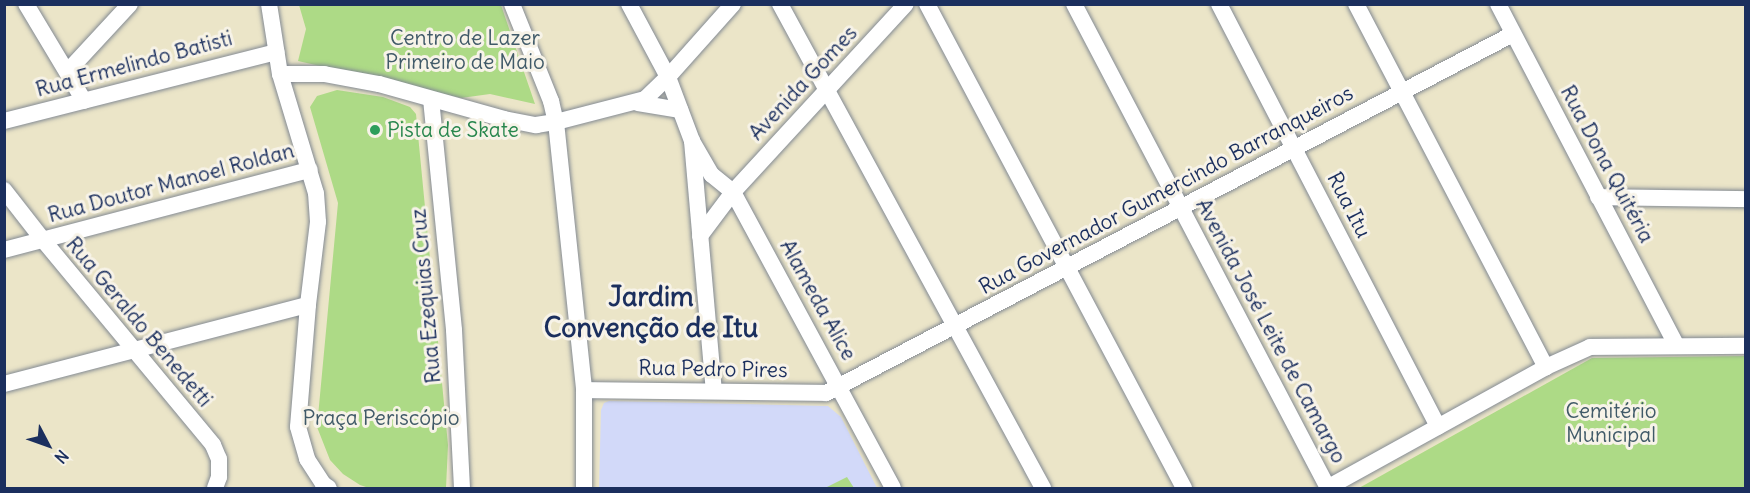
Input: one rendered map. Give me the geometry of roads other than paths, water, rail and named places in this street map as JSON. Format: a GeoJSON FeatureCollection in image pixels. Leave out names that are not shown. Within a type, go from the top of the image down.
{"type":"FeatureCollection","features":[{"type":"Feature","properties":{"kind":"street"},"geometry":{"type":"LineString","coordinates":[[26,4],[84,101]]}},
{"type":"Feature","properties":{"kind":"street"},"geometry":{"type":"LineString","coordinates":[[68,71],[130,4]]}},
{"type":"Feature","properties":{"kind":"street"},"geometry":{"type":"LineString","coordinates":[[269,4],[280,74],[316,192],[318,222],[308,304],[298,427],[307,459],[323,484],[329,489]]}},
{"type":"Feature","properties":{"kind":"street"},"geometry":{"type":"LineString","coordinates":[[512,4],[551,101],[556,122],[584,390],[584,489]]}},
{"type":"Feature","properties":{"kind":"street"},"geometry":{"type":"LineString","coordinates":[[629,4],[668,77],[692,141],[714,390]]}},
{"type":"Feature","properties":{"kind":"street"},"geometry":{"type":"LineString","coordinates":[[280,74],[324,74],[368,82],[504,119],[536,125],[556,122],[638,103],[655,91],[733,4]]}},
{"type":"Feature","properties":{"kind":"street"},"geometry":{"type":"LineString","coordinates":[[780,4],[1043,489]]}},
{"type":"Feature","properties":{"kind":"street","name":"Avenida Gomes"},"geometry":{"type":"LineString","coordinates":[[700,228],[906,4]]}},
{"type":"Feature","properties":{"kind":"street"},"geometry":{"type":"LineString","coordinates":[[927,4],[1184,489]]}},
{"type":"Feature","properties":{"kind":"street","name":"Avenida José Leite de Camargo"},"geometry":{"type":"LineString","coordinates":[[1074,4],[1327,488]]}},
{"type":"Feature","properties":{"kind":"street","name":"Rua Itu"},"geometry":{"type":"LineString","coordinates":[[1219,4],[1438,427]]}},
{"type":"Feature","properties":{"kind":"street"},"geometry":{"type":"LineString","coordinates":[[1356,4],[1546,367]]}},
{"type":"Feature","properties":{"kind":"street","name":"Rua Dona Quitéria"},"geometry":{"type":"LineString","coordinates":[[1498,4],[1676,345]]}},
{"type":"Feature","properties":{"kind":"street","name":"Rua Governador Gumercindo Barranqueiros"},"geometry":{"type":"LineString","coordinates":[[841,387],[1180,207],[1514,34]]}},
{"type":"Feature","properties":{"kind":"street","name":"Rua Ermelindo Batisti"},"geometry":{"type":"LineString","coordinates":[[4,121],[276,52]]}},
{"type":"Feature","properties":{"kind":"street","name":"Rua Ezequias Cruz"},"geometry":{"type":"LineString","coordinates":[[431,99],[454,330],[462,489]]}},
{"type":"Feature","properties":{"kind":"street"},"geometry":{"type":"LineString","coordinates":[[638,103],[680,110]]}},
{"type":"Feature","properties":{"kind":"street","name":"Alameda Alice"},"geometry":{"type":"LineString","coordinates":[[692,141],[712,175],[733,192],[841,387],[893,489]]}},
{"type":"Feature","properties":{"kind":"street","name":"Rua Doutor Manoel Roldan"},"geometry":{"type":"LineString","coordinates":[[4,250],[310,170]]}},
{"type":"Feature","properties":{"kind":"street","name":"Rua Geraldo Benedetti"},"geometry":{"type":"LineString","coordinates":[[4,190],[213,445],[219,459],[219,477],[215,489]]}},
{"type":"Feature","properties":{"kind":"street"},"geometry":{"type":"LineString","coordinates":[[1598,197],[1746,199]]}},
{"type":"Feature","properties":{"kind":"street"},"geometry":{"type":"LineString","coordinates":[[4,384],[308,304]]}},
{"type":"Feature","properties":{"kind":"street"},"geometry":{"type":"LineString","coordinates":[[1327,488],[1546,367],[1590,347],[1746,346]]}},
{"type":"Feature","properties":{"kind":"street","name":"Rua Pedro Pires"},"geometry":{"type":"LineString","coordinates":[[584,390],[826,393],[841,387]]}},
{"type":"Feature","properties":{"kind":"place","name":"Pista de Skate"},"geometry":{"type":"Point","coordinates":[375,130]}},
{"type":"Feature","properties":{"kind":"district","name":"Jardim Convenção de Itu"},"geometry":{"type":"Point","coordinates":[651,312]}},
{"type":"Feature","properties":{"kind":"park label","name":"Centro de Lazer Primeiro de Maio"},"geometry":{"type":"Point","coordinates":[465,50]}},
{"type":"Feature","properties":{"kind":"park label","name":"Praça Periscópio"},"geometry":{"type":"Point","coordinates":[381,418]}},
{"type":"Feature","properties":{"kind":"park label","name":"Cemitério Municipal"},"geometry":{"type":"Point","coordinates":[1611,423]}}]}
